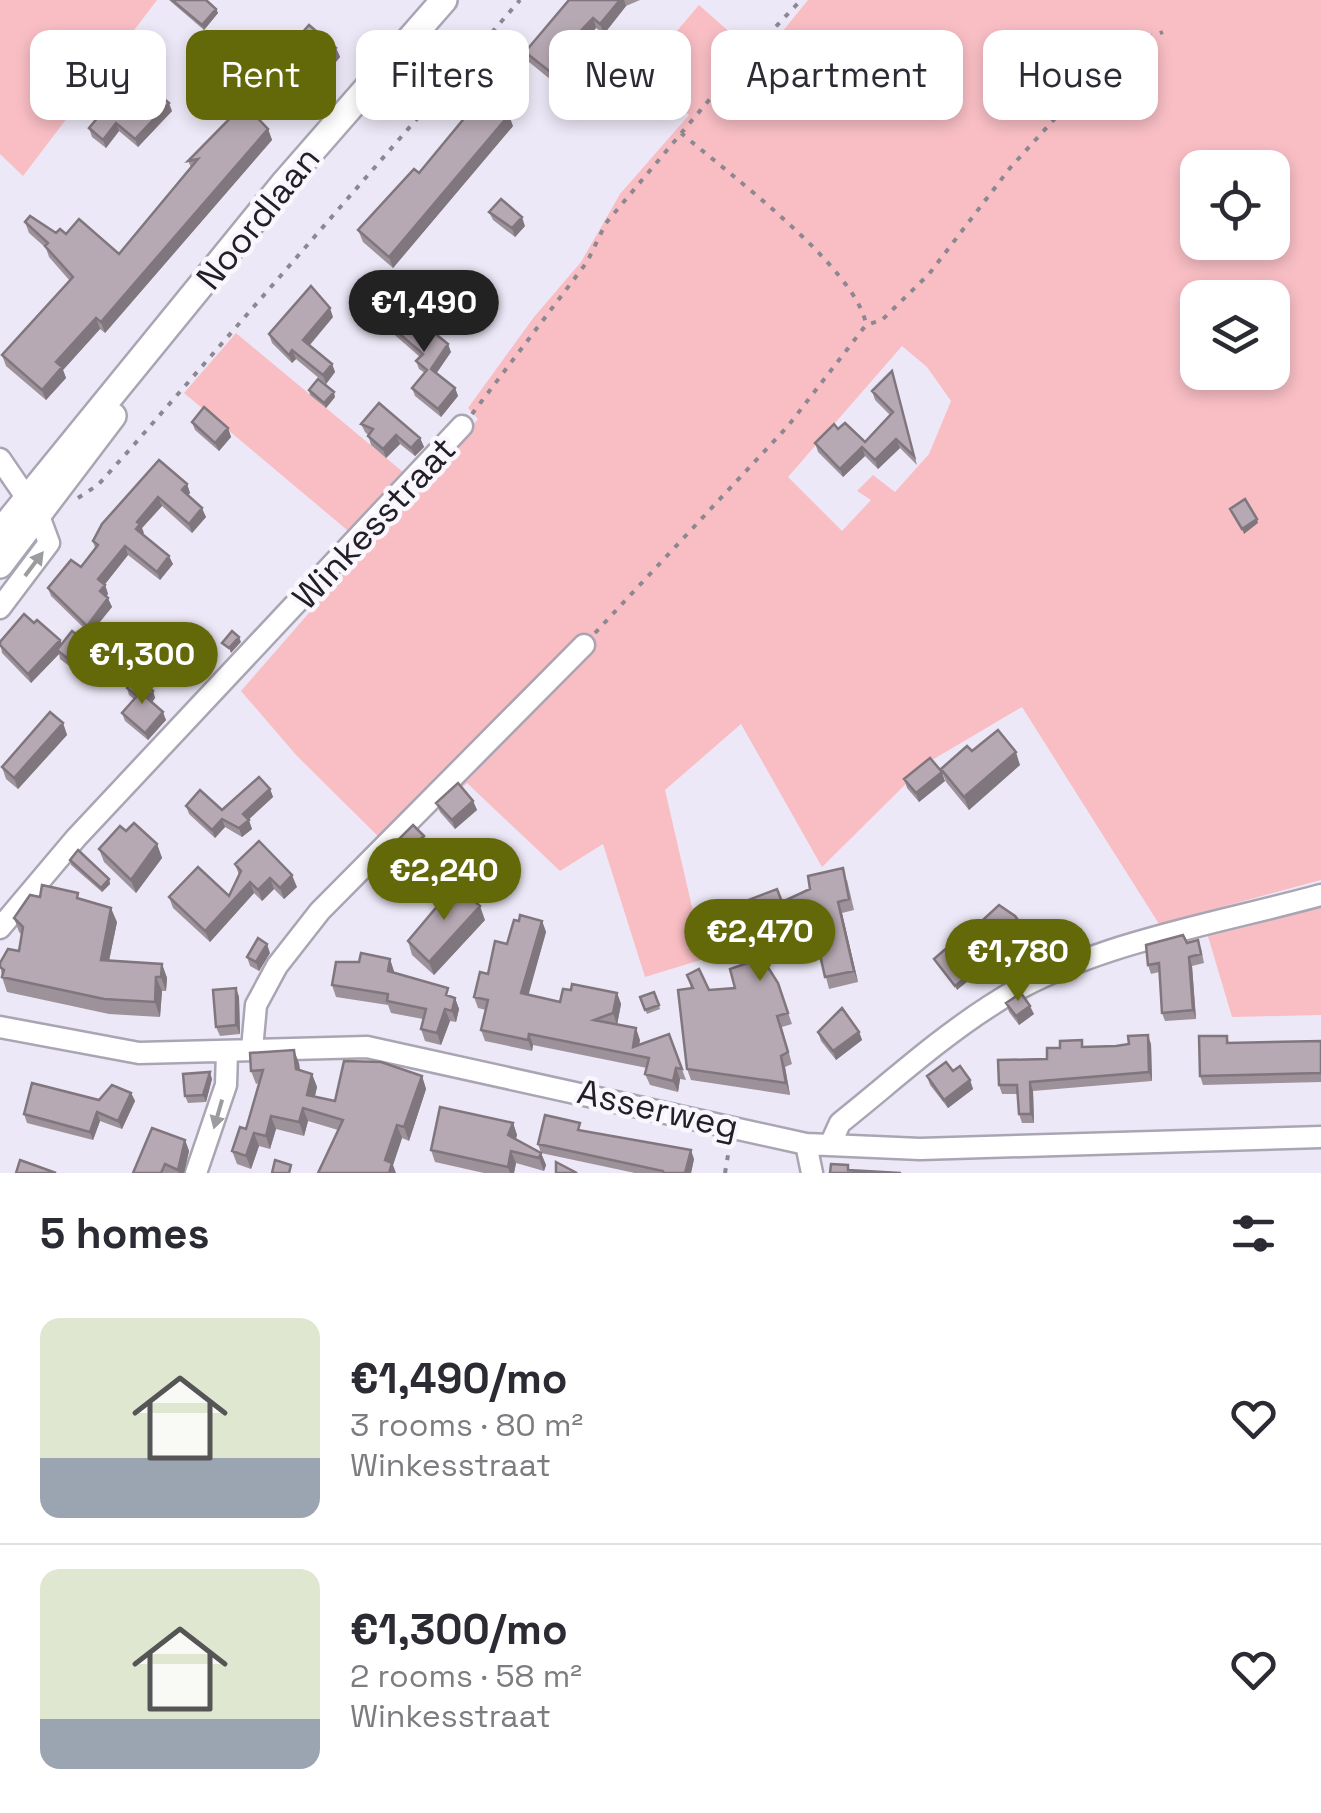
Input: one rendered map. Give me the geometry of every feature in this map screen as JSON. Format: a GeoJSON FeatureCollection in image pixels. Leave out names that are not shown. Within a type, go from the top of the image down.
{"type":"FeatureCollection","features":[{"type":"Feature","properties":{"kind":"main road","name":"Noordlaan"},"geometry":{"type":"LineString","coordinates":[[0,565],[190,300],[285,182],[444,0]]}},
{"type":"Feature","properties":{"kind":"main road","name":"Noordlaan"},"geometry":{"type":"LineString","coordinates":[[0,532],[36,515]]}},
{"type":"Feature","properties":{"kind":"street","name":"Winkesstraat"},"geometry":{"type":"LineString","coordinates":[[0,928],[76,838],[462,426]]}},
{"type":"Feature","properties":{"kind":"street"},"geometry":{"type":"LineString","coordinates":[[0,458],[36,515]]}},
{"type":"Feature","properties":{"kind":"street","name":"Noordlaan"},"geometry":{"type":"LineString","coordinates":[[0,608],[49,543],[36,515]]}},
{"type":"Feature","properties":{"kind":"street"},"geometry":{"type":"LineString","coordinates":[[252,1050],[256,1005],[276,966],[320,911],[584,646]]}},
{"type":"Feature","properties":{"kind":"street"},"geometry":{"type":"LineString","coordinates":[[830,1145],[840,1123],[990,1005],[1031,983],[1100,955],[1321,895]]}},
{"type":"Feature","properties":{"kind":"street","name":"Asserweg"},"geometry":{"type":"LineString","coordinates":[[0,1027],[139,1053],[367,1047],[806,1144],[938,1148],[1321,1137]]}},
{"type":"Feature","properties":{"kind":"street"},"geometry":{"type":"LineString","coordinates":[[196,1173],[226,1085],[228,1052]]}},
{"type":"Feature","properties":{"kind":"street"},"geometry":{"type":"LineString","coordinates":[[806,1144],[812,1173]]}},
{"type":"Feature","properties":{"kind":"path"},"geometry":{"type":"LineString","coordinates":[[36,515],[66,506],[98,485],[520,0]]}},
{"type":"Feature","properties":{"kind":"path"},"geometry":{"type":"LineString","coordinates":[[462,426],[587,262],[606,223],[681,133],[802,0]]}},
{"type":"Feature","properties":{"kind":"path"},"geometry":{"type":"LineString","coordinates":[[584,646],[788,426],[866,325],[882,320],[929,274],[1010,168],[1118,49],[1163,32]]}},
{"type":"Feature","properties":{"kind":"path"},"geometry":{"type":"LineString","coordinates":[[681,133],[814,251],[862,304],[866,325]]}},
{"type":"Feature","properties":{"kind":"path"},"geometry":{"type":"LineString","coordinates":[[724,1173],[732,1126]]}},
{"type":"Feature","properties":{"kind":"shaded area"},"geometry":{"type":"Polygon","coordinates":[[[0,0],[157,0],[134,30],[30,30],[30,120],[66,120],[23,176],[0,154],[0,0]]]}},
{"type":"Feature","properties":{"kind":"shaded area"},"geometry":{"type":"Polygon","coordinates":[[[808,0],[1321,0],[1321,880],[1159,924],[1022,707],[927,763],[822,867],[741,724],[665,790],[704,959],[645,977],[603,844],[560,871],[467,783],[393,851],[297,756],[241,691],[478,419],[468,408],[534,317],[581,262],[620,194],[685,120],[691,120],[691,30],[678,30],[699,5],[727,30],[711,30],[711,120],[963,120],[963,30],[784,30],[808,0]],[[902,346],[788,477],[842,531],[871,500],[857,491],[873,475],[895,492],[929,454],[951,401],[927,367],[902,346]]]}},
{"type":"Feature","properties":{"kind":"shaded area"},"geometry":{"type":"Polygon","coordinates":[[[236,333],[409,477],[353,535],[184,393],[236,333]]]}},
{"type":"Feature","properties":{"kind":"shaded area"},"geometry":{"type":"Polygon","coordinates":[[[1321,901],[1321,1015],[1232,1017],[1207,933],[1321,901]]]}},
{"type":"Feature","properties":{"kind":"building"},"geometry":{"type":"Polygon","coordinates":[[[172,0],[206,0],[216,9],[202,25],[172,0]]]}},
{"type":"Feature","properties":{"kind":"building"},"geometry":{"type":"Polygon","coordinates":[[[569,0],[620,0],[600,24],[593,18],[582,30],[549,30],[549,71],[529,55],[529,47],[569,0]]]}},
{"type":"Feature","properties":{"kind":"building"},"geometry":{"type":"Polygon","coordinates":[[[96,120],[153,120],[135,139],[116,123],[103,140],[89,128],[96,120]]]}},
{"type":"Feature","properties":{"kind":"building"},"geometry":{"type":"Polygon","coordinates":[[[228,120],[259,120],[268,129],[101,322],[96,318],[56,362],[62,367],[42,390],[2,355],[73,277],[45,246],[48,243],[25,222],[30,216],[56,233],[60,229],[66,234],[79,219],[119,254],[198,159],[188,161],[228,120]]]}},
{"type":"Feature","properties":{"kind":"building"},"geometry":{"type":"Polygon","coordinates":[[[463,120],[505,120],[389,257],[358,230],[414,169],[419,173],[463,120]]]}},
{"type":"Feature","properties":{"kind":"building"},"geometry":{"type":"Polygon","coordinates":[[[501,199],[522,217],[512,228],[489,212],[501,199]]]}},
{"type":"Feature","properties":{"kind":"building"},"geometry":{"type":"Polygon","coordinates":[[[311,286],[330,308],[303,340],[332,364],[323,375],[292,350],[289,355],[269,334],[311,286]]]}},
{"type":"Feature","properties":{"kind":"building"},"geometry":{"type":"Polygon","coordinates":[[[400,305],[448,344],[431,369],[455,388],[438,409],[412,388],[427,370],[416,361],[423,354],[386,322],[400,305]]]}},
{"type":"Feature","properties":{"kind":"building"},"geometry":{"type":"Polygon","coordinates":[[[892,371],[914,456],[896,439],[875,460],[862,447],[840,469],[815,443],[834,424],[838,429],[845,423],[865,442],[893,412],[872,391],[892,371]]]}},
{"type":"Feature","properties":{"kind":"building"},"geometry":{"type":"Polygon","coordinates":[[[318,379],[334,392],[324,403],[309,390],[318,379]]]}},
{"type":"Feature","properties":{"kind":"building"},"geometry":{"type":"Polygon","coordinates":[[[379,403],[420,438],[411,448],[396,435],[383,449],[368,436],[373,429],[361,424],[379,403]]]}},
{"type":"Feature","properties":{"kind":"building"},"geometry":{"type":"Polygon","coordinates":[[[204,407],[228,428],[215,443],[192,422],[204,407]]]}},
{"type":"Feature","properties":{"kind":"building"},"geometry":{"type":"Polygon","coordinates":[[[159,460],[187,484],[182,490],[202,508],[189,524],[158,497],[137,522],[140,524],[136,529],[169,556],[157,572],[125,546],[98,579],[105,585],[100,591],[108,598],[87,626],[48,588],[71,560],[81,567],[98,545],[93,541],[102,524],[159,460]]]}},
{"type":"Feature","properties":{"kind":"building"},"geometry":{"type":"Polygon","coordinates":[[[1245,499],[1257,519],[1242,529],[1230,509],[1245,499]]]}},
{"type":"Feature","properties":{"kind":"building"},"geometry":{"type":"Polygon","coordinates":[[[24,614],[60,640],[28,674],[0,645],[24,614]]]}},
{"type":"Feature","properties":{"kind":"building"},"geometry":{"type":"Polygon","coordinates":[[[72,631],[105,657],[90,676],[57,650],[72,631]]]}},
{"type":"Feature","properties":{"kind":"building"},"geometry":{"type":"Polygon","coordinates":[[[232,631],[239,637],[229,648],[222,643],[232,631]]]}},
{"type":"Feature","properties":{"kind":"building"},"geometry":{"type":"Polygon","coordinates":[[[135,677],[153,691],[147,698],[163,712],[145,733],[122,713],[137,696],[127,688],[135,677]]]}},
{"type":"Feature","properties":{"kind":"building"},"geometry":{"type":"Polygon","coordinates":[[[50,712],[63,723],[14,778],[2,767],[50,712]]]}},
{"type":"Feature","properties":{"kind":"building"},"geometry":{"type":"Polygon","coordinates":[[[998,730],[1016,752],[964,797],[941,769],[967,746],[972,751],[998,730]]]}},
{"type":"Feature","properties":{"kind":"building"},"geometry":{"type":"Polygon","coordinates":[[[930,758],[942,772],[916,793],[904,779],[930,758]]]}},
{"type":"Feature","properties":{"kind":"building"},"geometry":{"type":"Polygon","coordinates":[[[259,777],[270,789],[243,814],[249,820],[239,828],[222,819],[212,830],[186,806],[200,790],[222,810],[259,777]]]}},
{"type":"Feature","properties":{"kind":"building"},"geometry":{"type":"Polygon","coordinates":[[[458,783],[473,801],[452,820],[436,803],[458,783]]]}},
{"type":"Feature","properties":{"kind":"building"},"geometry":{"type":"Polygon","coordinates":[[[134,823],[157,844],[131,880],[99,849],[120,826],[126,831],[134,823]]]}},
{"type":"Feature","properties":{"kind":"building"},"geometry":{"type":"Polygon","coordinates":[[[413,825],[424,836],[380,875],[372,866],[413,825]]]}},
{"type":"Feature","properties":{"kind":"building"},"geometry":{"type":"Polygon","coordinates":[[[259,841],[292,875],[280,888],[270,878],[258,890],[250,882],[205,931],[169,897],[198,867],[229,896],[241,871],[235,864],[259,841]]]}},
{"type":"Feature","properties":{"kind":"building"},"geometry":{"type":"Polygon","coordinates":[[[78,850],[109,879],[101,888],[70,860],[78,850]]]}},
{"type":"Feature","properties":{"kind":"building"},"geometry":{"type":"Polygon","coordinates":[[[843,868],[849,899],[838,902],[854,971],[825,977],[811,915],[762,936],[768,952],[762,958],[778,983],[788,1013],[777,1016],[788,1052],[781,1056],[786,1083],[687,1069],[678,990],[693,988],[687,975],[699,969],[709,990],[735,988],[730,969],[756,960],[740,921],[716,928],[712,914],[777,889],[782,902],[810,889],[808,876],[843,868]]]}},
{"type":"Feature","properties":{"kind":"building"},"geometry":{"type":"Polygon","coordinates":[[[456,884],[480,906],[429,962],[408,941],[456,884]]]}},
{"type":"Feature","properties":{"kind":"building"},"geometry":{"type":"Polygon","coordinates":[[[42,885],[78,893],[77,898],[111,908],[101,960],[162,964],[161,977],[156,977],[155,1002],[104,999],[2,977],[0,963],[8,949],[19,951],[23,927],[14,918],[30,895],[40,897],[42,885]]]}},
{"type":"Feature","properties":{"kind":"building"},"geometry":{"type":"Polygon","coordinates":[[[999,905],[1015,916],[1031,937],[1002,960],[973,929],[999,905]]]}},
{"type":"Feature","properties":{"kind":"building"},"geometry":{"type":"Polygon","coordinates":[[[520,915],[542,921],[521,993],[560,1002],[563,989],[571,990],[572,984],[617,993],[613,1013],[594,1020],[636,1028],[633,1047],[669,1034],[682,1069],[676,1068],[673,1081],[645,1074],[649,1058],[529,1034],[528,1040],[481,1030],[488,1000],[474,997],[480,972],[488,974],[495,941],[507,944],[514,920],[519,921],[520,915]]]}},
{"type":"Feature","properties":{"kind":"building"},"geometry":{"type":"Polygon","coordinates":[[[1183,935],[1187,943],[1198,940],[1201,954],[1189,957],[1193,1010],[1162,1013],[1159,963],[1148,965],[1146,945],[1183,935]]]}},
{"type":"Feature","properties":{"kind":"building"},"geometry":{"type":"Polygon","coordinates":[[[258,938],[267,944],[256,962],[247,957],[258,938]]]}},
{"type":"Feature","properties":{"kind":"building"},"geometry":{"type":"Polygon","coordinates":[[[949,946],[971,973],[955,986],[934,959],[949,946]]]}},
{"type":"Feature","properties":{"kind":"building"},"geometry":{"type":"Polygon","coordinates":[[[361,953],[390,959],[388,971],[448,988],[446,995],[455,998],[452,1011],[445,1009],[437,1033],[421,1029],[426,1009],[387,1001],[388,994],[332,985],[336,962],[359,962],[361,953]]]}},
{"type":"Feature","properties":{"kind":"building"},"geometry":{"type":"Polygon","coordinates":[[[236,988],[236,1025],[216,1027],[213,990],[236,988]]]}},
{"type":"Feature","properties":{"kind":"building"},"geometry":{"type":"Polygon","coordinates":[[[654,992],[659,1005],[645,1010],[640,997],[654,992]]]}},
{"type":"Feature","properties":{"kind":"building"},"geometry":{"type":"Polygon","coordinates":[[[1021,993],[1030,1006],[1016,1016],[1006,1003],[1021,993]]]}},
{"type":"Feature","properties":{"kind":"building"},"geometry":{"type":"Polygon","coordinates":[[[842,1008],[859,1032],[833,1051],[818,1032],[842,1008]]]}},
{"type":"Feature","properties":{"kind":"building"},"geometry":{"type":"Polygon","coordinates":[[[1148,1035],[1149,1072],[1030,1082],[1031,1114],[1019,1114],[1017,1085],[999,1085],[998,1060],[1047,1059],[1047,1048],[1060,1048],[1060,1041],[1082,1040],[1082,1047],[1116,1046],[1129,1044],[1128,1036],[1148,1035]]]}},
{"type":"Feature","properties":{"kind":"building"},"geometry":{"type":"Polygon","coordinates":[[[1199,1036],[1227,1036],[1227,1043],[1321,1041],[1321,1073],[1200,1076],[1199,1036]]]}},
{"type":"Feature","properties":{"kind":"building"},"geometry":{"type":"Polygon","coordinates":[[[294,1050],[296,1069],[312,1074],[307,1095],[335,1101],[344,1061],[381,1062],[422,1076],[404,1127],[397,1125],[385,1160],[392,1163],[389,1173],[318,1173],[343,1120],[303,1108],[299,1122],[271,1116],[266,1136],[254,1133],[246,1156],[232,1151],[240,1127],[246,1129],[263,1070],[251,1071],[250,1053],[294,1050]]]}},
{"type":"Feature","properties":{"kind":"building"},"geometry":{"type":"Polygon","coordinates":[[[946,1062],[953,1071],[960,1066],[970,1080],[944,1100],[927,1076],[946,1062]]]}},
{"type":"Feature","properties":{"kind":"building"},"geometry":{"type":"Polygon","coordinates":[[[210,1072],[203,1095],[185,1096],[183,1074],[210,1072]]]}},
{"type":"Feature","properties":{"kind":"building"},"geometry":{"type":"Polygon","coordinates":[[[32,1083],[99,1100],[112,1085],[131,1093],[118,1121],[97,1112],[90,1132],[24,1114],[32,1083]]]}},
{"type":"Feature","properties":{"kind":"building"},"geometry":{"type":"Polygon","coordinates":[[[440,1107],[513,1123],[508,1135],[541,1153],[539,1158],[511,1151],[508,1167],[431,1150],[440,1107]]]}},
{"type":"Feature","properties":{"kind":"building"},"geometry":{"type":"Polygon","coordinates":[[[545,1115],[580,1123],[578,1130],[691,1150],[685,1173],[664,1173],[538,1144],[545,1115]]]}},
{"type":"Feature","properties":{"kind":"building"},"geometry":{"type":"Polygon","coordinates":[[[152,1128],[185,1140],[178,1170],[165,1164],[161,1173],[133,1173],[152,1128]]]}},
{"type":"Feature","properties":{"kind":"building"},"geometry":{"type":"Polygon","coordinates":[[[20,1160],[56,1173],[16,1173],[20,1160]]]}},
{"type":"Feature","properties":{"kind":"building"},"geometry":{"type":"Polygon","coordinates":[[[275,1160],[291,1165],[289,1173],[272,1173],[275,1160]]]}},
{"type":"Feature","properties":{"kind":"building"},"geometry":{"type":"Polygon","coordinates":[[[556,1162],[577,1173],[556,1173],[556,1162]]]}},
{"type":"Feature","properties":{"kind":"building"},"geometry":{"type":"Polygon","coordinates":[[[831,1164],[848,1165],[848,1170],[901,1173],[830,1173],[831,1164]]]}}]}
